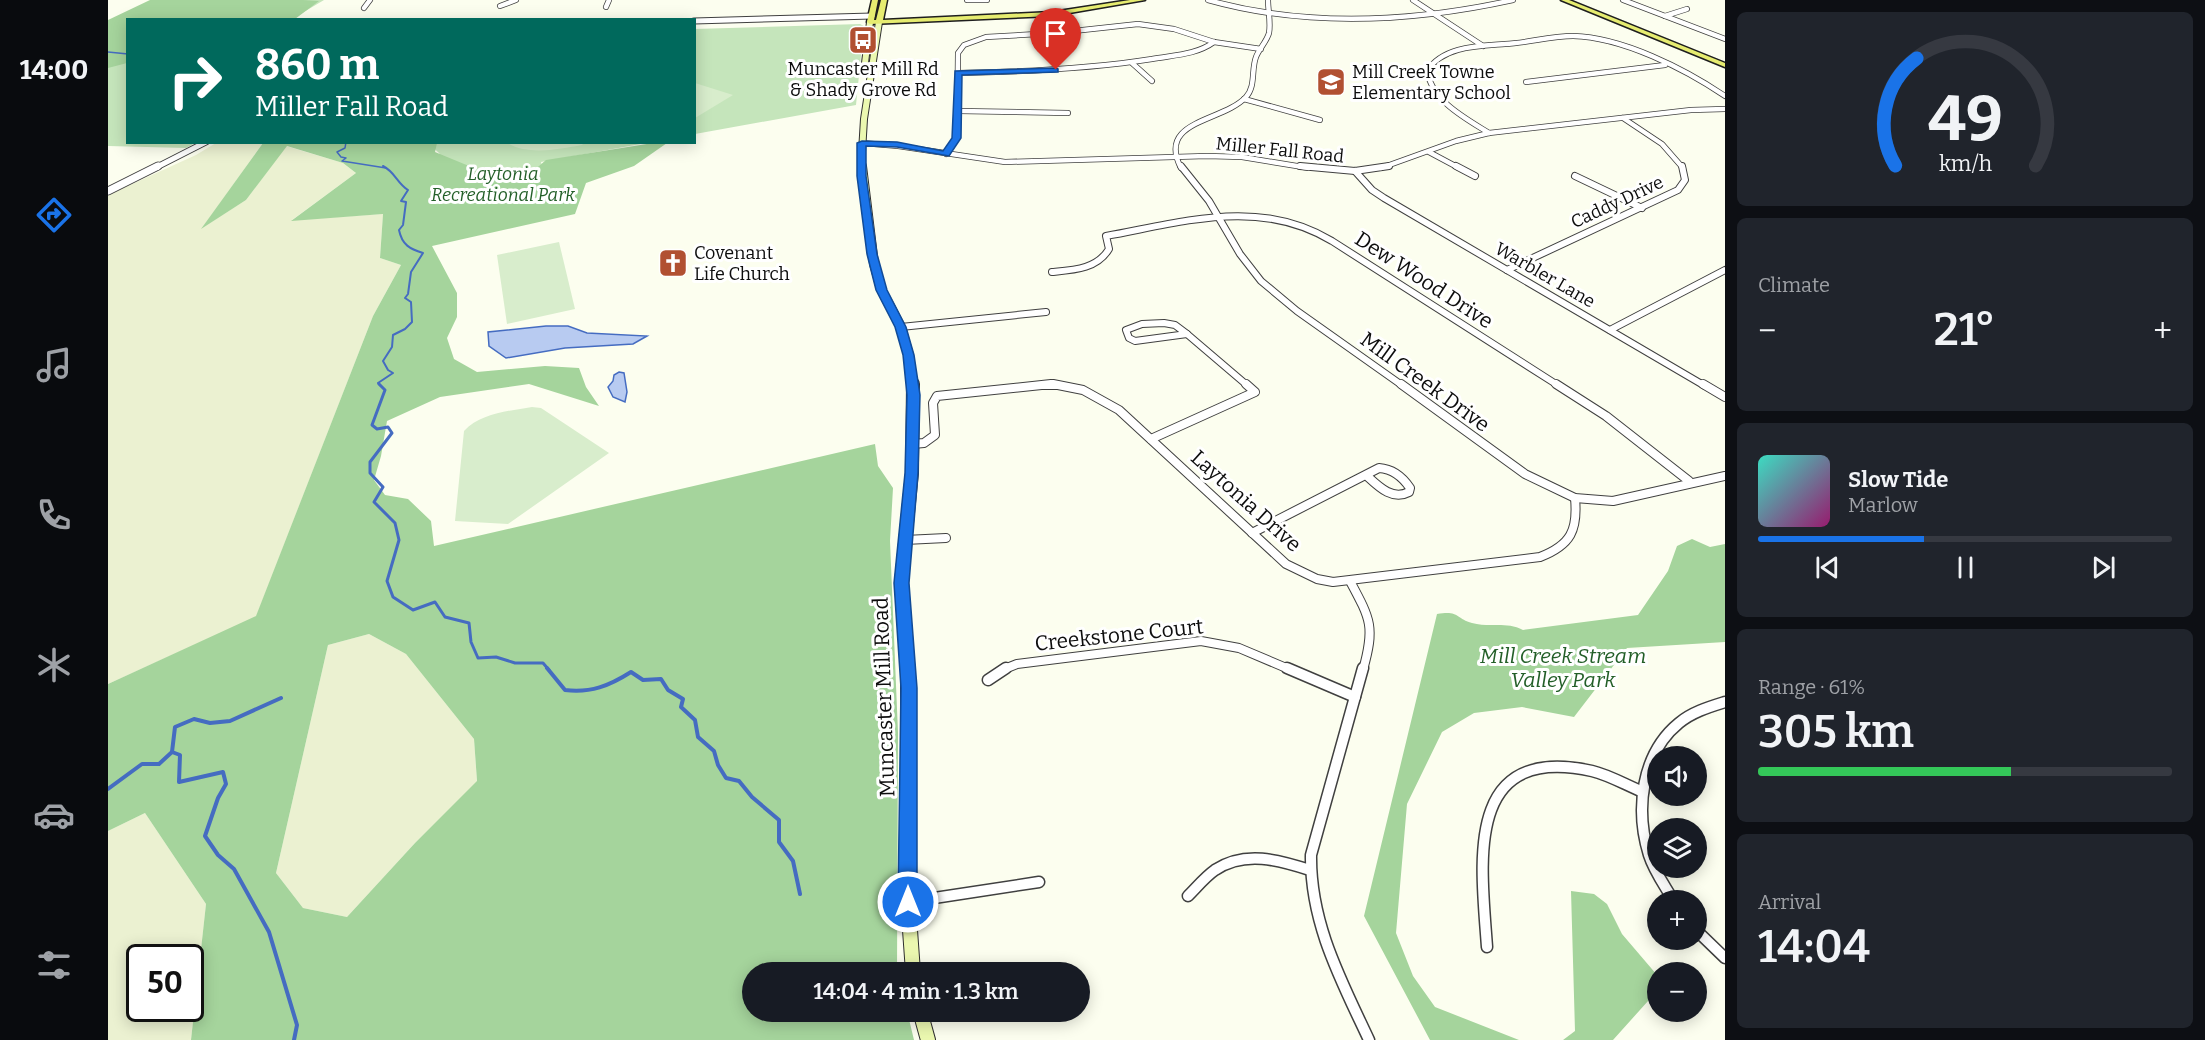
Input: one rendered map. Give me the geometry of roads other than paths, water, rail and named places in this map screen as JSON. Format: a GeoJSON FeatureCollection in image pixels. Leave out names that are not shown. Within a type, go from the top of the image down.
{"type":"FeatureCollection","features":[{"type":"Feature","properties":{"kind":"main road","name":"Muncaster Mill Road"},"geometry":{"type":"LineString","coordinates":[[870,69],[865,63],[875,0]]}},
{"type":"Feature","properties":{"kind":"main road","name":"Muncaster Mill Road"},"geometry":{"type":"LineString","coordinates":[[884,0],[874,64],[870,69],[861,176],[872,254],[881,290],[901,327],[909,355],[914,395],[913,444],[902,583],[909,688],[908,902],[912,962]]}},
{"type":"Feature","properties":{"kind":"main road"},"geometry":{"type":"LineString","coordinates":[[880,19],[1027,10],[1112,0]]}},
{"type":"Feature","properties":{"kind":"main road"},"geometry":{"type":"LineString","coordinates":[[871,19],[1052,14],[1142,0]]}},
{"type":"Feature","properties":{"kind":"main road"},"geometry":{"type":"LineString","coordinates":[[1564,0],[1725,65]]}},
{"type":"Feature","properties":{"kind":"main road"},"geometry":{"type":"LineString","coordinates":[[1576,0],[1725,59]]}},
{"type":"Feature","properties":{"kind":"main road"},"geometry":{"type":"LineString","coordinates":[[923,1022],[928,1040]]}},
{"type":"Feature","properties":{"kind":"street"},"geometry":{"type":"LineString","coordinates":[[364,9],[370,0]]}},
{"type":"Feature","properties":{"kind":"street"},"geometry":{"type":"LineString","coordinates":[[500,6],[516,0]]}},
{"type":"Feature","properties":{"kind":"street"},"geometry":{"type":"LineString","coordinates":[[606,7],[609,0]]}},
{"type":"Feature","properties":{"kind":"street"},"geometry":{"type":"LineString","coordinates":[[967,0],[987,0]]}},
{"type":"Feature","properties":{"kind":"street"},"geometry":{"type":"LineString","coordinates":[[1208,0],[1233,8],[1268,14],[1343,18],[1435,15],[1511,0]]}},
{"type":"Feature","properties":{"kind":"street"},"geometry":{"type":"LineString","coordinates":[[1175,157],[1176,140],[1184,130],[1224,112],[1244,99],[1253,86],[1255,59],[1269,33],[1268,0]]}},
{"type":"Feature","properties":{"kind":"street"},"geometry":{"type":"LineString","coordinates":[[1413,0],[1483,46]]}},
{"type":"Feature","properties":{"kind":"street"},"geometry":{"type":"LineString","coordinates":[[1623,0],[1725,39]]}},
{"type":"Feature","properties":{"kind":"street"},"geometry":{"type":"LineString","coordinates":[[1665,16],[1687,9]]}},
{"type":"Feature","properties":{"kind":"street"},"geometry":{"type":"LineString","coordinates":[[696,21],[871,19]]}},
{"type":"Feature","properties":{"kind":"street"},"geometry":{"type":"LineString","coordinates":[[696,27],[871,19]]}},
{"type":"Feature","properties":{"kind":"street"},"geometry":{"type":"LineString","coordinates":[[946,154],[957,138],[958,53],[960,48],[971,41],[1138,24],[1174,29],[1214,42],[1261,49]]}},
{"type":"Feature","properties":{"kind":"street"},"geometry":{"type":"LineString","coordinates":[[1489,133],[1457,113],[1430,86],[1426,75],[1430,63],[1453,51],[1584,37],[1620,46],[1666,65],[1705,83],[1725,96]]}},
{"type":"Feature","properties":{"kind":"street"},"geometry":{"type":"LineString","coordinates":[[958,73],[1038,71],[1132,63],[1200,51],[1214,42]]}},
{"type":"Feature","properties":{"kind":"street"},"geometry":{"type":"LineString","coordinates":[[1132,63],[1152,81]]}},
{"type":"Feature","properties":{"kind":"street"},"geometry":{"type":"LineString","coordinates":[[1526,82],[1666,65]]}},
{"type":"Feature","properties":{"kind":"street"},"geometry":{"type":"LineString","coordinates":[[1244,99],[1320,120]]}},
{"type":"Feature","properties":{"kind":"street","name":"Miller Fall Road"},"geometry":{"type":"LineString","coordinates":[[862,143],[897,145],[1005,162],[1175,157],[1242,158],[1317,169],[1355,171],[1387,167],[1456,141],[1489,133],[1692,110],[1725,110]]}},
{"type":"Feature","properties":{"kind":"street"},"geometry":{"type":"LineString","coordinates":[[958,111],[1068,113]]}},
{"type":"Feature","properties":{"kind":"street","name":"Caddy Drive"},"geometry":{"type":"LineString","coordinates":[[1507,270],[1678,190],[1686,175],[1683,165],[1674,154],[1623,118]]}},
{"type":"Feature","properties":{"kind":"street"},"geometry":{"type":"LineString","coordinates":[[108,191],[202,144]]}},
{"type":"Feature","properties":{"kind":"street"},"geometry":{"type":"LineString","coordinates":[[1429,152],[1475,176]]}},
{"type":"Feature","properties":{"kind":"street","name":"Mill Creek Drive"},"geometry":{"type":"LineString","coordinates":[[1175,157],[1221,217],[1244,261],[1270,289],[1525,474],[1575,498],[1599,501],[1621,501],[1689,482],[1725,476]]}},
{"type":"Feature","properties":{"kind":"street","name":"Warbler Lane"},"geometry":{"type":"LineString","coordinates":[[1355,171],[1372,190],[1384,198],[1725,397]]}},
{"type":"Feature","properties":{"kind":"street"},"geometry":{"type":"LineString","coordinates":[[1575,176],[1642,208]]}},
{"type":"Feature","properties":{"kind":"street","name":"Dew Wood Drive"},"geometry":{"type":"LineString","coordinates":[[1052,272],[1078,269],[1102,259],[1109,249],[1106,236],[1221,217],[1254,215],[1278,218],[1313,230],[1606,416],[1689,482]]}},
{"type":"Feature","properties":{"kind":"street"},"geometry":{"type":"LineString","coordinates":[[1610,330],[1725,270]]}},
{"type":"Feature","properties":{"kind":"street"},"geometry":{"type":"LineString","coordinates":[[901,327],[1046,312]]}},
{"type":"Feature","properties":{"kind":"street"},"geometry":{"type":"LineString","coordinates":[[1151,438],[1255,392],[1187,334],[1173,324],[1164,322],[1130,327],[1126,330],[1129,338],[1135,341],[1187,334]]}},
{"type":"Feature","properties":{"kind":"street","name":"Laytonia Drive"},"geometry":{"type":"LineString","coordinates":[[913,444],[924,443],[935,435],[933,403],[937,396],[1053,384],[1071,386],[1108,402],[1151,438],[1286,564],[1302,573],[1325,580],[1350,580],[1546,556],[1559,550],[1575,530],[1577,517],[1575,498]]}},
{"type":"Feature","properties":{"kind":"street"},"geometry":{"type":"LineString","coordinates":[[1251,533],[1379,468],[1390,470],[1408,484],[1409,492],[1404,495],[1392,494],[1366,475]]}},
{"type":"Feature","properties":{"kind":"street"},"geometry":{"type":"LineString","coordinates":[[905,540],[946,538]]}},
{"type":"Feature","properties":{"kind":"street"},"geometry":{"type":"LineString","coordinates":[[1350,580],[1367,613],[1372,630],[1371,641],[1311,855],[1310,870],[1313,907],[1326,945],[1369,1040]]}},
{"type":"Feature","properties":{"kind":"street","name":"Creekstone Court"},"geometry":{"type":"LineString","coordinates":[[988,680],[999,671],[1017,664],[1201,641],[1239,648],[1355,697]]}},
{"type":"Feature","properties":{"kind":"street"},"geometry":{"type":"LineString","coordinates":[[1668,890],[1650,856],[1641,807],[1648,764],[1658,745],[1680,721],[1712,705],[1725,702]]}},
{"type":"Feature","properties":{"kind":"street"},"geometry":{"type":"LineString","coordinates":[[1487,947],[1482,860],[1484,836],[1493,801],[1508,780],[1519,773],[1545,766],[1563,765],[1593,771],[1643,792]]}},
{"type":"Feature","properties":{"kind":"street"},"geometry":{"type":"LineString","coordinates":[[1188,896],[1218,868],[1244,858],[1275,858],[1310,870]]}},
{"type":"Feature","properties":{"kind":"street"},"geometry":{"type":"LineString","coordinates":[[908,902],[1039,882]]}},
{"type":"Feature","properties":{"kind":"street"},"geometry":{"type":"LineString","coordinates":[[1707,941],[1725,958]]}},
{"type":"Feature","properties":{"kind":"water"},"geometry":{"type":"Polygon","coordinates":[[[568,326],[587,333],[647,336],[633,344],[565,348],[506,358],[489,346],[488,332],[568,326]]]}},
{"type":"Feature","properties":{"kind":"water"},"geometry":{"type":"Polygon","coordinates":[[[619,372],[624,373],[627,392],[625,402],[613,397],[608,387],[614,375],[619,372]]]}},
{"type":"Feature","properties":{"kind":"waterway"},"geometry":{"type":"LineString","coordinates":[[108,52],[126,54]]}},
{"type":"Feature","properties":{"kind":"waterway"},"geometry":{"type":"LineString","coordinates":[[346,144],[345,148],[337,152],[341,157],[346,158],[342,161],[386,168]]}},
{"type":"Feature","properties":{"kind":"waterway"},"geometry":{"type":"LineString","coordinates":[[386,168],[408,190],[401,201],[406,202],[403,225],[399,230],[402,239],[410,248],[423,253],[411,272],[408,294],[405,298],[411,302],[412,322],[405,329],[393,335],[392,347],[383,361],[388,370],[393,373],[378,383],[385,390],[372,425],[377,429],[388,427],[392,433],[370,462],[370,473],[383,487],[374,502],[395,523],[399,540],[387,581],[393,597],[413,610],[435,602],[445,617],[469,623],[471,642],[478,658],[496,657],[515,663],[543,663],[549,670]]}},
{"type":"Feature","properties":{"kind":"waterway"},"geometry":{"type":"LineString","coordinates":[[547,668],[565,690],[600,687],[631,672],[643,680],[661,679],[668,690],[683,699],[681,707],[695,720],[698,737],[714,751],[718,765],[726,778],[739,781],[752,797],[779,820],[779,842],[793,861],[800,894]]}},
{"type":"Feature","properties":{"kind":"waterway"},"geometry":{"type":"LineString","coordinates":[[172,752],[175,727],[194,719],[210,723],[230,721],[281,698]]}},
{"type":"Feature","properties":{"kind":"waterway"},"geometry":{"type":"LineString","coordinates":[[108,789],[142,764],[159,764],[172,752]]}},
{"type":"Feature","properties":{"kind":"waterway"},"geometry":{"type":"LineString","coordinates":[[172,752],[180,755],[179,782],[223,772],[226,784],[218,798],[205,836],[218,855],[234,869],[269,932],[297,1025],[294,1040]]}},
{"type":"Feature","properties":{"kind":"place","name":"Muncaster Mill Rd & Shady Grove Rd"},"geometry":{"type":"Point","coordinates":[863,40]}},
{"type":"Feature","properties":{"kind":"place","name":"Mill Creek Towne Elementary School"},"geometry":{"type":"Point","coordinates":[1331,82]}},
{"type":"Feature","properties":{"kind":"place","name":"Covenant Life Church"},"geometry":{"type":"Point","coordinates":[673,263]}},
{"type":"Feature","properties":{"kind":"park label","name":"Laytonia Recreational Park"},"geometry":{"type":"Point","coordinates":[503,184]}},
{"type":"Feature","properties":{"kind":"park label","name":"Mill Creek Stream Valley Park"},"geometry":{"type":"Point","coordinates":[1563,668]}}]}
